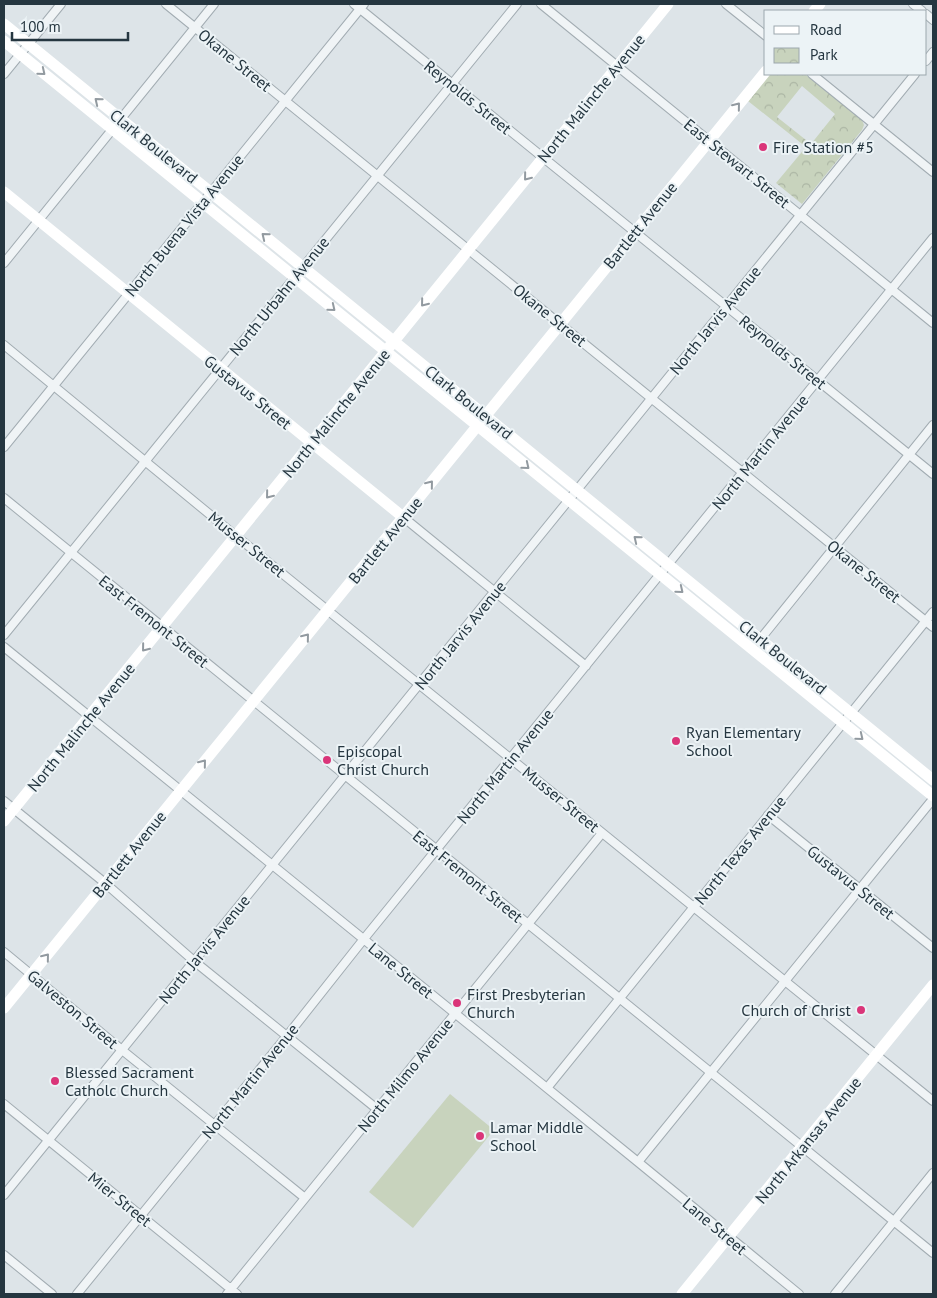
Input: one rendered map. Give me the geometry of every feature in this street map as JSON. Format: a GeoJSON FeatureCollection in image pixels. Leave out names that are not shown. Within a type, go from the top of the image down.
{"type":"FeatureCollection","features":[{"type":"Feature","properties":{"kind":"main road","name":"North Malinche Avenue"},"geometry":{"type":"LineString","coordinates":[[4,822],[668,4]]}},
{"type":"Feature","properties":{"kind":"main road","name":"Clark Boulevard"},"geometry":{"type":"LineString","coordinates":[[4,24],[933,780]]}},
{"type":"Feature","properties":{"kind":"main road","name":"Clark Boulevard"},"geometry":{"type":"LineString","coordinates":[[4,41],[933,798]]}},
{"type":"Feature","properties":{"kind":"main road","name":"Bartlett Avenue"},"geometry":{"type":"LineString","coordinates":[[4,1008],[764,73]]}},
{"type":"Feature","properties":{"kind":"main road","name":"Gustavus Street"},"geometry":{"type":"LineString","coordinates":[[4,192],[403,517]]}},
{"type":"Feature","properties":{"kind":"main road","name":"North Arkansas Avenue"},"geometry":{"type":"LineString","coordinates":[[682,1294],[933,985]]}},
{"type":"Feature","properties":{"kind":"street"},"geometry":{"type":"LineString","coordinates":[[4,74],[61,4]]}},
{"type":"Feature","properties":{"kind":"street","name":"Okane Street"},"geometry":{"type":"LineString","coordinates":[[166,4],[933,627]]}},
{"type":"Feature","properties":{"kind":"street"},"geometry":{"type":"LineString","coordinates":[[4,263],[214,4]]}},
{"type":"Feature","properties":{"kind":"street","name":"North Urbahn Avenue"},"geometry":{"type":"LineString","coordinates":[[4,635],[517,4]]}},
{"type":"Feature","properties":{"kind":"street","name":"East Stewart Street"},"geometry":{"type":"LineString","coordinates":[[541,4],[933,323]]}},
{"type":"Feature","properties":{"kind":"street"},"geometry":{"type":"LineString","coordinates":[[726,4],[764,34]]}},
{"type":"Feature","properties":{"kind":"street","name":"Reynolds Street"},"geometry":{"type":"LineString","coordinates":[[359,5],[452,84],[933,474]]}},
{"type":"Feature","properties":{"kind":"street","name":"North Buena Vista Avenue"},"geometry":{"type":"LineString","coordinates":[[4,447],[285,100],[359,5]]}},
{"type":"Feature","properties":{"kind":"street"},"geometry":{"type":"LineString","coordinates":[[813,75],[933,172]]}},
{"type":"Feature","properties":{"kind":"street","name":"North Jarvis Avenue"},"geometry":{"type":"LineString","coordinates":[[4,1195],[914,75]]}},
{"type":"Feature","properties":{"kind":"street","name":"North Martin Avenue"},"geometry":{"type":"LineString","coordinates":[[77,1294],[933,238]]}},
{"type":"Feature","properties":{"kind":"street","name":"Musser Street"},"geometry":{"type":"LineString","coordinates":[[4,345],[236,536],[933,1101]]}},
{"type":"Feature","properties":{"kind":"street"},"geometry":{"type":"LineString","coordinates":[[752,649],[933,425]]}},
{"type":"Feature","properties":{"kind":"street","name":"East Fremont Street"},"geometry":{"type":"LineString","coordinates":[[4,498],[933,1254]]}},
{"type":"Feature","properties":{"kind":"street","name":"Gustavus Street"},"geometry":{"type":"LineString","coordinates":[[403,517],[586,666]]}},
{"type":"Feature","properties":{"kind":"street","name":"North Texas Avenue"},"geometry":{"type":"LineString","coordinates":[[546,1088],[933,612]]}},
{"type":"Feature","properties":{"kind":"street","name":"Lane Street"},"geometry":{"type":"LineString","coordinates":[[4,647],[799,1294]]}},
{"type":"Feature","properties":{"kind":"street"},"geometry":{"type":"LineString","coordinates":[[638,1162],[933,798]]}},
{"type":"Feature","properties":{"kind":"street"},"geometry":{"type":"LineString","coordinates":[[4,801],[106,883],[194,961],[377,1109]]}},
{"type":"Feature","properties":{"kind":"street","name":"Gustavus Street"},"geometry":{"type":"LineString","coordinates":[[768,815],[933,948]]}},
{"type":"Feature","properties":{"kind":"street","name":"North Milmo Avenue"},"geometry":{"type":"LineString","coordinates":[[232,1293],[305,1198],[602,833]]}},
{"type":"Feature","properties":{"kind":"street","name":"Galveston Street"},"geometry":{"type":"LineString","coordinates":[[4,952],[305,1198]]}},
{"type":"Feature","properties":{"kind":"street","name":"Mier Street"},"geometry":{"type":"LineString","coordinates":[[4,1104],[232,1293]]}},
{"type":"Feature","properties":{"kind":"street"},"geometry":{"type":"LineString","coordinates":[[834,1294],[933,1173]]}},
{"type":"Feature","properties":{"kind":"street"},"geometry":{"type":"LineString","coordinates":[[4,1255],[52,1294]]}},
{"type":"Feature","properties":{"kind":"green space"},"geometry":{"type":"Polygon","coordinates":[[[769,75],[806,75],[862,120],[864,125],[862,130],[802,204],[776,183],[806,147],[748,101],[769,75]],[[802,86],[777,117],[811,144],[835,114],[802,86]]]}},
{"type":"Feature","properties":{"kind":"green space"},"geometry":{"type":"Polygon","coordinates":[[[450,1094],[494,1130],[413,1228],[369,1192],[450,1094]]]}},
{"type":"Feature","properties":{"kind":"place","name":"Fire Station #5"},"geometry":{"type":"Point","coordinates":[763,147]}},
{"type":"Feature","properties":{"kind":"place","name":"Ryan Elementary School"},"geometry":{"type":"Point","coordinates":[676,741]}},
{"type":"Feature","properties":{"kind":"place","name":"Episcopal Christ Church"},"geometry":{"type":"Point","coordinates":[327,760]}},
{"type":"Feature","properties":{"kind":"place","name":"First Presbyterian Church"},"geometry":{"type":"Point","coordinates":[457,1003]}},
{"type":"Feature","properties":{"kind":"place","name":"Church of Christ"},"geometry":{"type":"Point","coordinates":[861,1010]}},
{"type":"Feature","properties":{"kind":"place","name":"Blessed Sacrament Catholc Church"},"geometry":{"type":"Point","coordinates":[55,1081]}},
{"type":"Feature","properties":{"kind":"place","name":"Lamar Middle School"},"geometry":{"type":"Point","coordinates":[480,1136]}}]}
